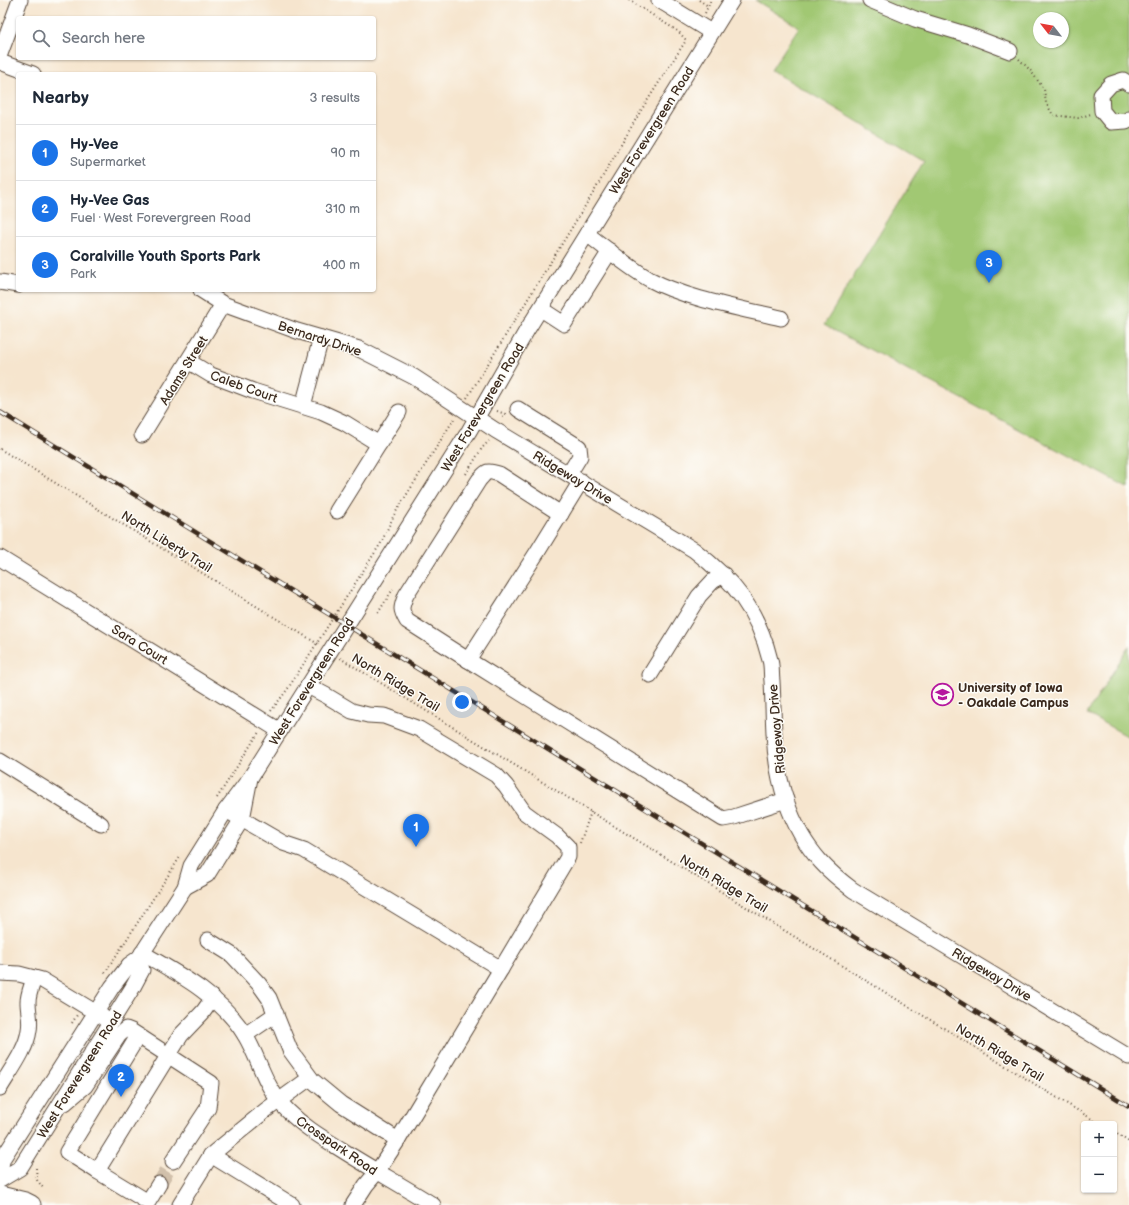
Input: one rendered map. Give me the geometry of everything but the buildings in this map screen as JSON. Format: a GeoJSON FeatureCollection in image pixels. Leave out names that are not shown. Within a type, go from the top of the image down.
{"type":"FeatureCollection","features":[{"type":"Feature","properties":{"kind":"main road"},"geometry":{"type":"LineString","coordinates":[[2,1195],[31,1205]]}},
{"type":"Feature","properties":{"kind":"street"},"geometry":{"type":"LineString","coordinates":[[0,54],[20,0]]}},
{"type":"Feature","properties":{"kind":"street"},"geometry":{"type":"LineString","coordinates":[[659,0],[711,32]]}},
{"type":"Feature","properties":{"kind":"street","name":"West Forevergreen Road"},"geometry":{"type":"LineString","coordinates":[[0,1169],[3,1158],[89,1008],[140,955],[186,887],[191,866],[221,805],[250,778],[477,418],[541,309],[732,0]]}},
{"type":"Feature","properties":{"kind":"street"},"geometry":{"type":"LineString","coordinates":[[870,0],[915,19],[968,35],[1010,51]]}},
{"type":"Feature","properties":{"kind":"street"},"geometry":{"type":"LineString","coordinates":[[0,62],[28,72]]}},
{"type":"Feature","properties":{"kind":"street"},"geometry":{"type":"LineString","coordinates":[[1129,84],[1123,80],[1111,84],[1101,95],[1102,111],[1112,122],[1126,121],[1129,119]]}},
{"type":"Feature","properties":{"kind":"street"},"geometry":{"type":"LineString","coordinates":[[587,234],[649,279],[669,288],[710,302],[780,318]]}},
{"type":"Feature","properties":{"kind":"street"},"geometry":{"type":"LineString","coordinates":[[541,309],[564,324],[610,251]]}},
{"type":"Feature","properties":{"kind":"street"},"geometry":{"type":"LineString","coordinates":[[0,282],[16,286]]}},
{"type":"Feature","properties":{"kind":"street","name":"Bernardy Drive"},"geometry":{"type":"LineString","coordinates":[[204,292],[223,304],[297,331],[359,349],[414,377],[477,418]]}},
{"type":"Feature","properties":{"kind":"street","name":"Adams Street"},"geometry":{"type":"LineString","coordinates":[[142,435],[223,304]]}},
{"type":"Feature","properties":{"kind":"street"},"geometry":{"type":"LineString","coordinates":[[303,406],[321,338]]}},
{"type":"Feature","properties":{"kind":"street","name":"Caleb Court"},"geometry":{"type":"LineString","coordinates":[[188,361],[211,375],[253,391],[321,412],[345,423],[379,444]]}},
{"type":"Feature","properties":{"kind":"street"},"geometry":{"type":"LineString","coordinates":[[468,660],[561,514],[575,478],[580,456],[579,447],[518,409]]}},
{"type":"Feature","properties":{"kind":"street"},"geometry":{"type":"LineString","coordinates":[[337,511],[399,412]]}},
{"type":"Feature","properties":{"kind":"street","name":"Ridgeway Drive"},"geometry":{"type":"LineString","coordinates":[[477,418],[694,550],[715,566],[731,583],[747,604],[758,625],[770,662],[777,766],[786,800],[798,828],[820,861],[834,875],[853,890],[1129,1057]]}},
{"type":"Feature","properties":{"kind":"street"},"geometry":{"type":"LineString","coordinates":[[561,514],[499,474],[491,471],[486,472],[479,480],[406,595],[401,607],[407,622],[723,818],[734,817],[786,800]]}},
{"type":"Feature","properties":{"kind":"street","name":"Sara Court"},"geometry":{"type":"LineString","coordinates":[[0,558],[280,730]]}},
{"type":"Feature","properties":{"kind":"street"},"geometry":{"type":"LineString","coordinates":[[650,675],[699,596],[713,581],[724,575]]}},
{"type":"Feature","properties":{"kind":"street"},"geometry":{"type":"LineString","coordinates":[[308,686],[352,711],[384,716],[419,729],[496,776],[506,786],[524,812],[557,836],[568,847],[568,856],[398,1140],[377,1172],[366,1184],[352,1205]]}},
{"type":"Feature","properties":{"kind":"street"},"geometry":{"type":"LineString","coordinates":[[0,761],[101,824]]}},
{"type":"Feature","properties":{"kind":"street","name":"West Forevergreen Road"},"geometry":{"type":"LineString","coordinates":[[186,887],[206,875],[242,819],[250,778]]}},
{"type":"Feature","properties":{"kind":"street"},"geometry":{"type":"LineString","coordinates":[[221,805],[283,843],[304,850],[501,969]]}},
{"type":"Feature","properties":{"kind":"street"},"geometry":{"type":"LineString","coordinates":[[208,940],[232,955],[269,998],[290,1050],[310,1078],[341,1104],[398,1140]]}},
{"type":"Feature","properties":{"kind":"street","name":"West Forevergreen Road"},"geometry":{"type":"LineString","coordinates":[[2,1195],[133,987],[142,970],[140,955]]}},
{"type":"Feature","properties":{"kind":"street","name":"Crosspark Road"},"geometry":{"type":"LineString","coordinates":[[140,955],[168,968],[213,998],[245,1035],[269,1086],[279,1101],[300,1122],[377,1172],[433,1205]]}},
{"type":"Feature","properties":{"kind":"street"},"geometry":{"type":"LineString","coordinates":[[0,973],[19,974],[42,980],[111,1022]]}},
{"type":"Feature","properties":{"kind":"street"},"geometry":{"type":"LineString","coordinates":[[0,1088],[16,1062],[27,1038],[30,1019],[28,995],[34,978]]}},
{"type":"Feature","properties":{"kind":"street"},"geometry":{"type":"LineString","coordinates":[[97,1172],[181,1036],[203,1012],[213,998]]}},
{"type":"Feature","properties":{"kind":"street"},"geometry":{"type":"LineString","coordinates":[[245,1035],[276,1014]]}},
{"type":"Feature","properties":{"kind":"street"},"geometry":{"type":"LineString","coordinates":[[54,1113],[85,1086],[119,1036],[126,1029],[211,1083],[208,1108],[174,1161]]}},
{"type":"Feature","properties":{"kind":"street"},"geometry":{"type":"LineString","coordinates":[[135,1034],[67,1152],[97,1172],[148,1202],[159,1184]]}},
{"type":"Feature","properties":{"kind":"street"},"geometry":{"type":"LineString","coordinates":[[180,1205],[211,1155],[310,1078]]}},
{"type":"Feature","properties":{"kind":"street"},"geometry":{"type":"LineString","coordinates":[[211,1155],[292,1205]]}},
{"type":"Feature","properties":{"kind":"path"},"geometry":{"type":"LineString","coordinates":[[467,399],[595,190],[640,112],[684,46],[686,39],[679,32],[629,0]]}},
{"type":"Feature","properties":{"kind":"path"},"geometry":{"type":"LineString","coordinates":[[699,0],[708,6]]}},
{"type":"Feature","properties":{"kind":"path"},"geometry":{"type":"LineString","coordinates":[[706,11],[711,0]]}},
{"type":"Feature","properties":{"kind":"path"},"geometry":{"type":"LineString","coordinates":[[1010,51],[1030,70],[1044,89],[1046,103],[1053,115],[1078,118],[1102,111]]}},
{"type":"Feature","properties":{"kind":"path"},"geometry":{"type":"LineString","coordinates":[[498,411],[505,414],[502,419]]}},
{"type":"Feature","properties":{"kind":"path"},"geometry":{"type":"LineString","coordinates":[[273,709],[287,690],[386,536],[394,515],[455,417]]}},
{"type":"Feature","properties":{"kind":"path","name":"North Liberty Trail"},"geometry":{"type":"LineString","coordinates":[[0,449],[320,646]]}},
{"type":"Feature","properties":{"kind":"path","name":"North Ridge Trail"},"geometry":{"type":"LineString","coordinates":[[338,657],[1095,1121]]}},
{"type":"Feature","properties":{"kind":"path"},"geometry":{"type":"LineString","coordinates":[[221,805],[258,733]]}},
{"type":"Feature","properties":{"kind":"path"},"geometry":{"type":"LineString","coordinates":[[568,847],[581,842],[591,812]]}},
{"type":"Feature","properties":{"kind":"path"},"geometry":{"type":"LineString","coordinates":[[102,977],[182,854]]}},
{"type":"Feature","properties":{"kind":"path"},"geometry":{"type":"LineString","coordinates":[[72,1024],[89,1008]]}},
{"type":"Feature","properties":{"kind":"path"},"geometry":{"type":"LineString","coordinates":[[1117,1134],[1129,1142]]}},
{"type":"Feature","properties":{"kind":"path"},"geometry":{"type":"LineString","coordinates":[[35,1166],[37,1180],[44,1188]]}},
{"type":"Feature","properties":{"kind":"green space"},"geometry":{"type":"Polygon","coordinates":[[[755,0],[1129,0],[1129,488],[824,325],[924,161],[771,70],[799,27],[755,0]]]}},
{"type":"Feature","properties":{"kind":"green space"},"geometry":{"type":"Polygon","coordinates":[[[1129,646],[1129,737],[1087,714],[1129,646]]]}},
{"type":"Feature","properties":{"kind":"tunnel"},"geometry":{"type":"LineString","coordinates":[[159,1184],[173,1161]]}},
{"type":"Feature","properties":{"kind":"railway"},"geometry":{"type":"LineString","coordinates":[[0,412],[1129,1106]]}},
{"type":"Feature","properties":{"kind":"place","name":"Coralville Youth Sports Park"},"geometry":{"type":"Point","coordinates":[989,283]}},
{"type":"Feature","properties":{"kind":"place","name":"University of Iowa - Oakdale Campus"},"geometry":{"type":"Point","coordinates":[942,694]}},
{"type":"Feature","properties":{"kind":"place","name":"Hy-Vee"},"geometry":{"type":"Point","coordinates":[416,847]}},
{"type":"Feature","properties":{"kind":"place","name":"Hy-Vee Gas"},"geometry":{"type":"Point","coordinates":[121,1097]}}]}
